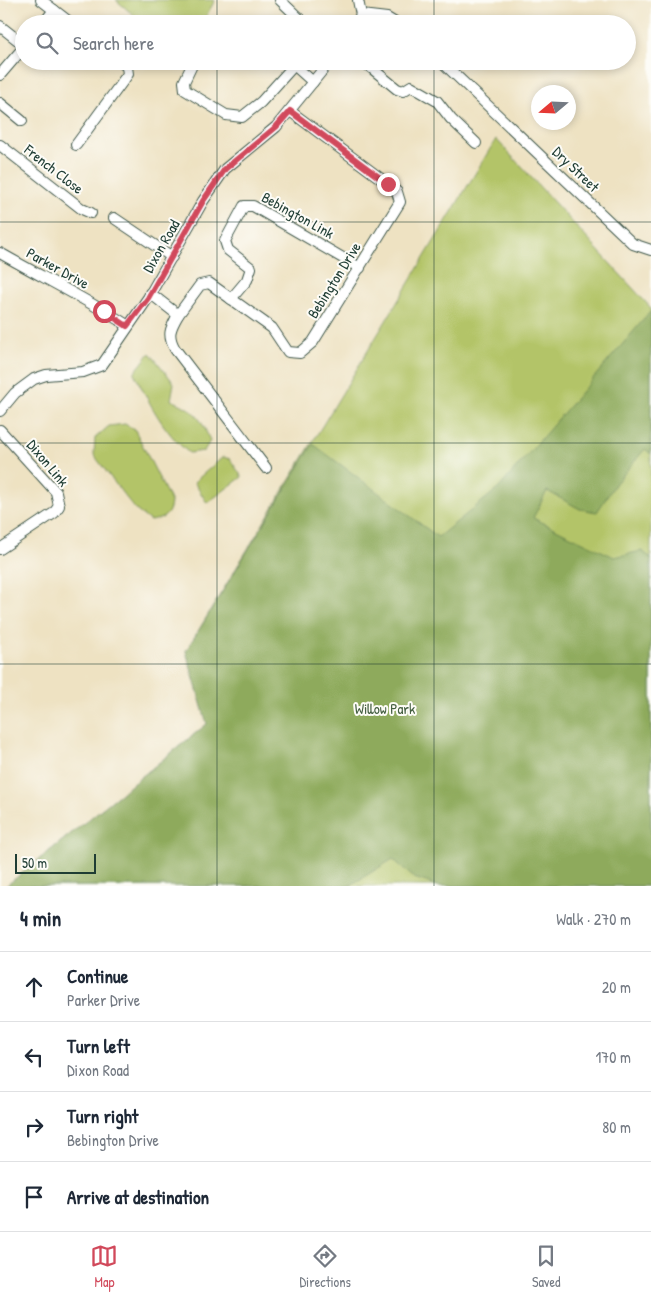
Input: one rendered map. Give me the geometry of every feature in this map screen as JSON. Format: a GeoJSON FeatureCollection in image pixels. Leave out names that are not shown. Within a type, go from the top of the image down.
{"type":"FeatureCollection","features":[{"type":"Feature","properties":{"kind":"street"},"geometry":{"type":"LineString","coordinates":[[41,0],[60,15]]}},
{"type":"Feature","properties":{"kind":"street"},"geometry":{"type":"LineString","coordinates":[[280,0],[296,15]]}},
{"type":"Feature","properties":{"kind":"street"},"geometry":{"type":"LineString","coordinates":[[358,0],[359,15]]}},
{"type":"Feature","properties":{"kind":"street"},"geometry":{"type":"LineString","coordinates":[[50,15],[54,10]]}},
{"type":"Feature","properties":{"kind":"street"},"geometry":{"type":"LineString","coordinates":[[0,26],[15,38]]}},
{"type":"Feature","properties":{"kind":"street"},"geometry":{"type":"LineString","coordinates":[[0,74],[15,56]]}},
{"type":"Feature","properties":{"kind":"street"},"geometry":{"type":"LineString","coordinates":[[76,145],[128,74],[127,70]]}},
{"type":"Feature","properties":{"kind":"street"},"geometry":{"type":"LineString","coordinates":[[190,70],[184,82],[185,90],[226,115],[242,117],[261,102],[290,70]]}},
{"type":"Feature","properties":{"kind":"street"},"geometry":{"type":"LineString","coordinates":[[302,70],[313,82]]}},
{"type":"Feature","properties":{"kind":"street","name":"Dixon Road"},"geometry":{"type":"LineString","coordinates":[[0,411],[14,393],[34,379],[46,375],[83,372],[102,365],[150,293],[203,201],[225,169],[276,127],[323,70]]}},
{"type":"Feature","properties":{"kind":"street"},"geometry":{"type":"LineString","coordinates":[[374,70],[403,92],[411,86],[437,101],[451,119],[476,143]]}},
{"type":"Feature","properties":{"kind":"street","name":"Dry Street"},"geometry":{"type":"LineString","coordinates":[[450,70],[633,244],[651,250]]}},
{"type":"Feature","properties":{"kind":"street"},"geometry":{"type":"LineString","coordinates":[[0,103],[22,121]]}},
{"type":"Feature","properties":{"kind":"street","name":"Bebington Drive"},"geometry":{"type":"LineString","coordinates":[[266,468],[175,349],[170,339],[170,330],[196,289],[204,283],[209,283],[272,328],[288,352],[300,353],[313,342],[398,207],[400,197],[388,184],[290,111]]}},
{"type":"Feature","properties":{"kind":"street","name":"French Close"},"geometry":{"type":"LineString","coordinates":[[0,146],[82,209],[91,213]]}},
{"type":"Feature","properties":{"kind":"street","name":"Bebington Link"},"geometry":{"type":"LineString","coordinates":[[232,299],[248,280],[251,268],[228,250],[225,240],[244,206],[253,206],[360,268]]}},
{"type":"Feature","properties":{"kind":"street"},"geometry":{"type":"LineString","coordinates":[[114,218],[172,257]]}},
{"type":"Feature","properties":{"kind":"street","name":"Parker Drive"},"geometry":{"type":"LineString","coordinates":[[0,253],[55,284],[74,292],[127,326]]}},
{"type":"Feature","properties":{"kind":"street"},"geometry":{"type":"LineString","coordinates":[[150,293],[178,316]]}},
{"type":"Feature","properties":{"kind":"street","name":"Dixon Link"},"geometry":{"type":"LineString","coordinates":[[0,430],[56,492],[59,506],[54,513],[0,549]]}},
{"type":"Feature","properties":{"kind":"green space"},"geometry":{"type":"Polygon","coordinates":[[[116,0],[215,0],[207,15],[134,15],[116,0]]]}},
{"type":"Feature","properties":{"kind":"green space","name":"Willow Park"},"geometry":{"type":"Polygon","coordinates":[[[496,139],[651,308],[651,886],[6,886],[207,724],[186,651],[496,139]]]}},
{"type":"Feature","properties":{"kind":"green space","name":"Willow Park"},"geometry":{"type":"Polygon","coordinates":[[[651,311],[651,454],[645,449],[616,483],[597,512],[580,509],[547,491],[533,518],[614,557],[642,551],[651,558],[651,886],[438,886],[414,878],[393,859],[349,886],[6,886],[207,724],[186,651],[313,444],[438,537],[499,488],[651,311]]]}},
{"type":"Feature","properties":{"kind":"green space"},"geometry":{"type":"Polygon","coordinates":[[[150,353],[174,383],[171,400],[186,407],[200,420],[210,441],[204,451],[189,453],[172,436],[151,406],[134,373],[150,353]]]}},
{"type":"Feature","properties":{"kind":"green space"},"geometry":{"type":"Polygon","coordinates":[[[125,424],[135,430],[171,502],[167,514],[159,519],[150,521],[137,511],[94,455],[95,438],[109,426],[125,424]]]}},
{"type":"Feature","properties":{"kind":"green space"},"geometry":{"type":"Polygon","coordinates":[[[223,457],[230,459],[242,477],[207,503],[194,482],[223,457]]]}},
{"type":"Feature","properties":{"kind":"route"},"geometry":{"type":"LineString","coordinates":[[104,311],[127,326],[148,298],[203,201],[225,169],[276,127],[290,111],[388,184]]}}]}
